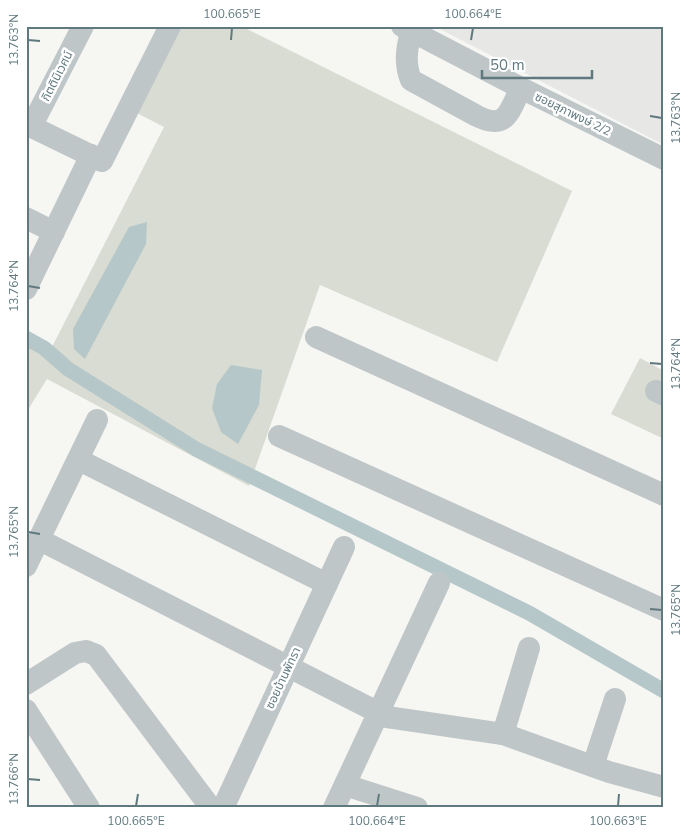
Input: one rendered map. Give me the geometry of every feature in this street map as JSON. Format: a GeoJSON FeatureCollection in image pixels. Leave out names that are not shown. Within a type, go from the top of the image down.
{"type":"FeatureCollection","features":[{"type":"Feature","properties":{"kind":"street","name":"กิตตินิเวศน์"},"geometry":{"type":"LineString","coordinates":[[29,125],[83,26]]}},
{"type":"Feature","properties":{"kind":"street"},"geometry":{"type":"LineString","coordinates":[[29,125],[102,161],[170,26]]}},
{"type":"Feature","properties":{"kind":"street"},"geometry":{"type":"LineString","coordinates":[[406,29],[406,61],[407,71],[411,80],[477,116],[496,122],[505,118],[521,88]]}},
{"type":"Feature","properties":{"kind":"street","name":"ซอยสุภาพงษ์ 2/2"},"geometry":{"type":"LineString","coordinates":[[406,29],[664,158]]}},
{"type":"Feature","properties":{"kind":"street"},"geometry":{"type":"LineString","coordinates":[[26,289],[91,155]]}},
{"type":"Feature","properties":{"kind":"street"},"geometry":{"type":"LineString","coordinates":[[26,218],[54,232]]}},
{"type":"Feature","properties":{"kind":"street"},"geometry":{"type":"LineString","coordinates":[[316,337],[664,495]]}},
{"type":"Feature","properties":{"kind":"street"},"geometry":{"type":"LineString","coordinates":[[26,566],[97,420]]}},
{"type":"Feature","properties":{"kind":"street"},"geometry":{"type":"LineString","coordinates":[[279,436],[664,610]]}},
{"type":"Feature","properties":{"kind":"street"},"geometry":{"type":"LineString","coordinates":[[79,460],[327,584]]}},
{"type":"Feature","properties":{"kind":"street"},"geometry":{"type":"LineString","coordinates":[[40,540],[387,717],[503,734],[593,766],[664,787]]}},
{"type":"Feature","properties":{"kind":"street","name":"ซอยบ้านพัทรา"},"geometry":{"type":"LineString","coordinates":[[223,808],[344,547]]}},
{"type":"Feature","properties":{"kind":"street"},"geometry":{"type":"LineString","coordinates":[[334,808],[439,583]]}},
{"type":"Feature","properties":{"kind":"street"},"geometry":{"type":"LineString","coordinates":[[503,734],[529,648]]}},
{"type":"Feature","properties":{"kind":"street"},"geometry":{"type":"LineString","coordinates":[[26,684],[75,653],[86,651],[96,655],[211,808]]}},
{"type":"Feature","properties":{"kind":"street"},"geometry":{"type":"LineString","coordinates":[[593,766],[615,699]]}},
{"type":"Feature","properties":{"kind":"street"},"geometry":{"type":"LineString","coordinates":[[26,710],[89,808]]}},
{"type":"Feature","properties":{"kind":"street"},"geometry":{"type":"LineString","coordinates":[[345,785],[417,808]]}},
{"type":"Feature","properties":{"kind":"shaded area"},"geometry":{"type":"Polygon","coordinates":[[[178,26],[248,26],[247,29],[572,191],[497,362],[320,285],[249,486],[47,379],[26,413],[26,345],[44,355],[52,347],[164,127],[135,112],[178,26]]]}},
{"type":"Feature","properties":{"kind":"shaded area"},"geometry":{"type":"Polygon","coordinates":[[[434,26],[664,26],[664,145],[434,26]]]}},
{"type":"Feature","properties":{"kind":"shaded area"},"geometry":{"type":"Polygon","coordinates":[[[147,222],[146,244],[85,359],[74,349],[73,329],[129,227],[147,222]]]}},
{"type":"Feature","properties":{"kind":"shaded area"},"geometry":{"type":"Polygon","coordinates":[[[640,358],[664,371],[664,439],[611,414],[640,358]]]}},
{"type":"Feature","properties":{"kind":"shaded area"},"geometry":{"type":"Polygon","coordinates":[[[231,365],[262,370],[259,405],[238,444],[221,432],[212,408],[217,384],[231,365]]]}},
{"type":"Feature","properties":{"kind":"waterway"},"geometry":{"type":"LineString","coordinates":[[26,338],[44,348],[68,369],[196,449],[529,613],[664,691]]}}]}
